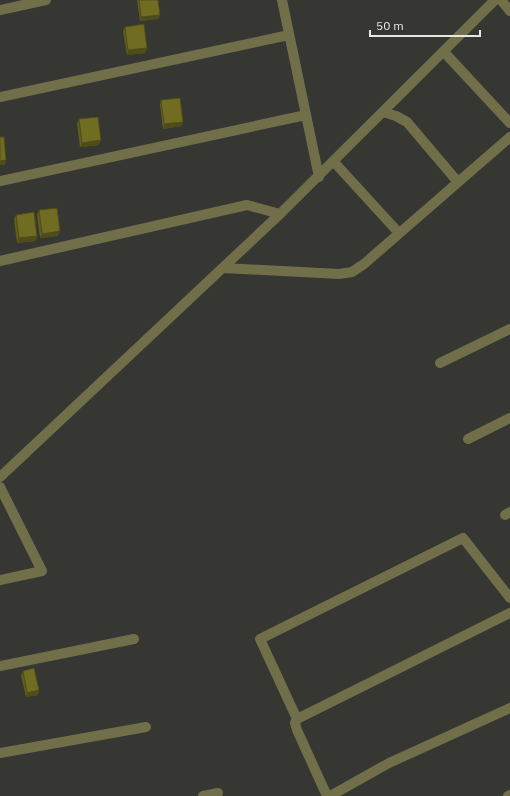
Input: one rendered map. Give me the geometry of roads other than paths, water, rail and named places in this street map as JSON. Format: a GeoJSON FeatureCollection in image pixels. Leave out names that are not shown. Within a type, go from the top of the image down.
{"type":"FeatureCollection","features":[{"type":"Feature","properties":{"kind":"street"},"geometry":{"type":"LineString","coordinates":[[0,10],[46,0]]}},
{"type":"Feature","properties":{"kind":"street"},"geometry":{"type":"LineString","coordinates":[[282,0],[319,177]]}},
{"type":"Feature","properties":{"kind":"street"},"geometry":{"type":"LineString","coordinates":[[0,477],[319,177],[496,0]]}},
{"type":"Feature","properties":{"kind":"street"},"geometry":{"type":"LineString","coordinates":[[501,0],[510,11]]}},
{"type":"Feature","properties":{"kind":"street"},"geometry":{"type":"LineString","coordinates":[[0,97],[289,35]]}},
{"type":"Feature","properties":{"kind":"street"},"geometry":{"type":"LineString","coordinates":[[444,52],[510,123]]}},
{"type":"Feature","properties":{"kind":"street"},"geometry":{"type":"LineString","coordinates":[[383,112],[396,116],[407,122],[457,182]]}},
{"type":"Feature","properties":{"kind":"street"},"geometry":{"type":"LineString","coordinates":[[0,181],[306,115]]}},
{"type":"Feature","properties":{"kind":"street"},"geometry":{"type":"LineString","coordinates":[[223,268],[339,274],[352,272],[364,264],[398,232],[510,137]]}},
{"type":"Feature","properties":{"kind":"street"},"geometry":{"type":"LineString","coordinates":[[334,162],[398,232]]}},
{"type":"Feature","properties":{"kind":"street"},"geometry":{"type":"LineString","coordinates":[[0,261],[247,205],[280,214]]}},
{"type":"Feature","properties":{"kind":"street"},"geometry":{"type":"LineString","coordinates":[[440,363],[510,329]]}},
{"type":"Feature","properties":{"kind":"street"},"geometry":{"type":"LineString","coordinates":[[468,439],[510,418]]}},
{"type":"Feature","properties":{"kind":"street"},"geometry":{"type":"LineString","coordinates":[[0,487],[42,571],[0,580]]}},
{"type":"Feature","properties":{"kind":"street"},"geometry":{"type":"LineString","coordinates":[[327,796],[297,730],[295,723],[297,719],[260,639],[463,538],[510,598]]}},
{"type":"Feature","properties":{"kind":"street"},"geometry":{"type":"LineString","coordinates":[[297,719],[510,613]]}},
{"type":"Feature","properties":{"kind":"street"},"geometry":{"type":"LineString","coordinates":[[0,666],[134,639]]}},
{"type":"Feature","properties":{"kind":"street"},"geometry":{"type":"LineString","coordinates":[[330,796],[389,763],[510,708]]}},
{"type":"Feature","properties":{"kind":"street"},"geometry":{"type":"LineString","coordinates":[[0,753],[146,728]]}},
{"type":"Feature","properties":{"kind":"street"},"geometry":{"type":"LineString","coordinates":[[203,796],[218,793]]}}]}
